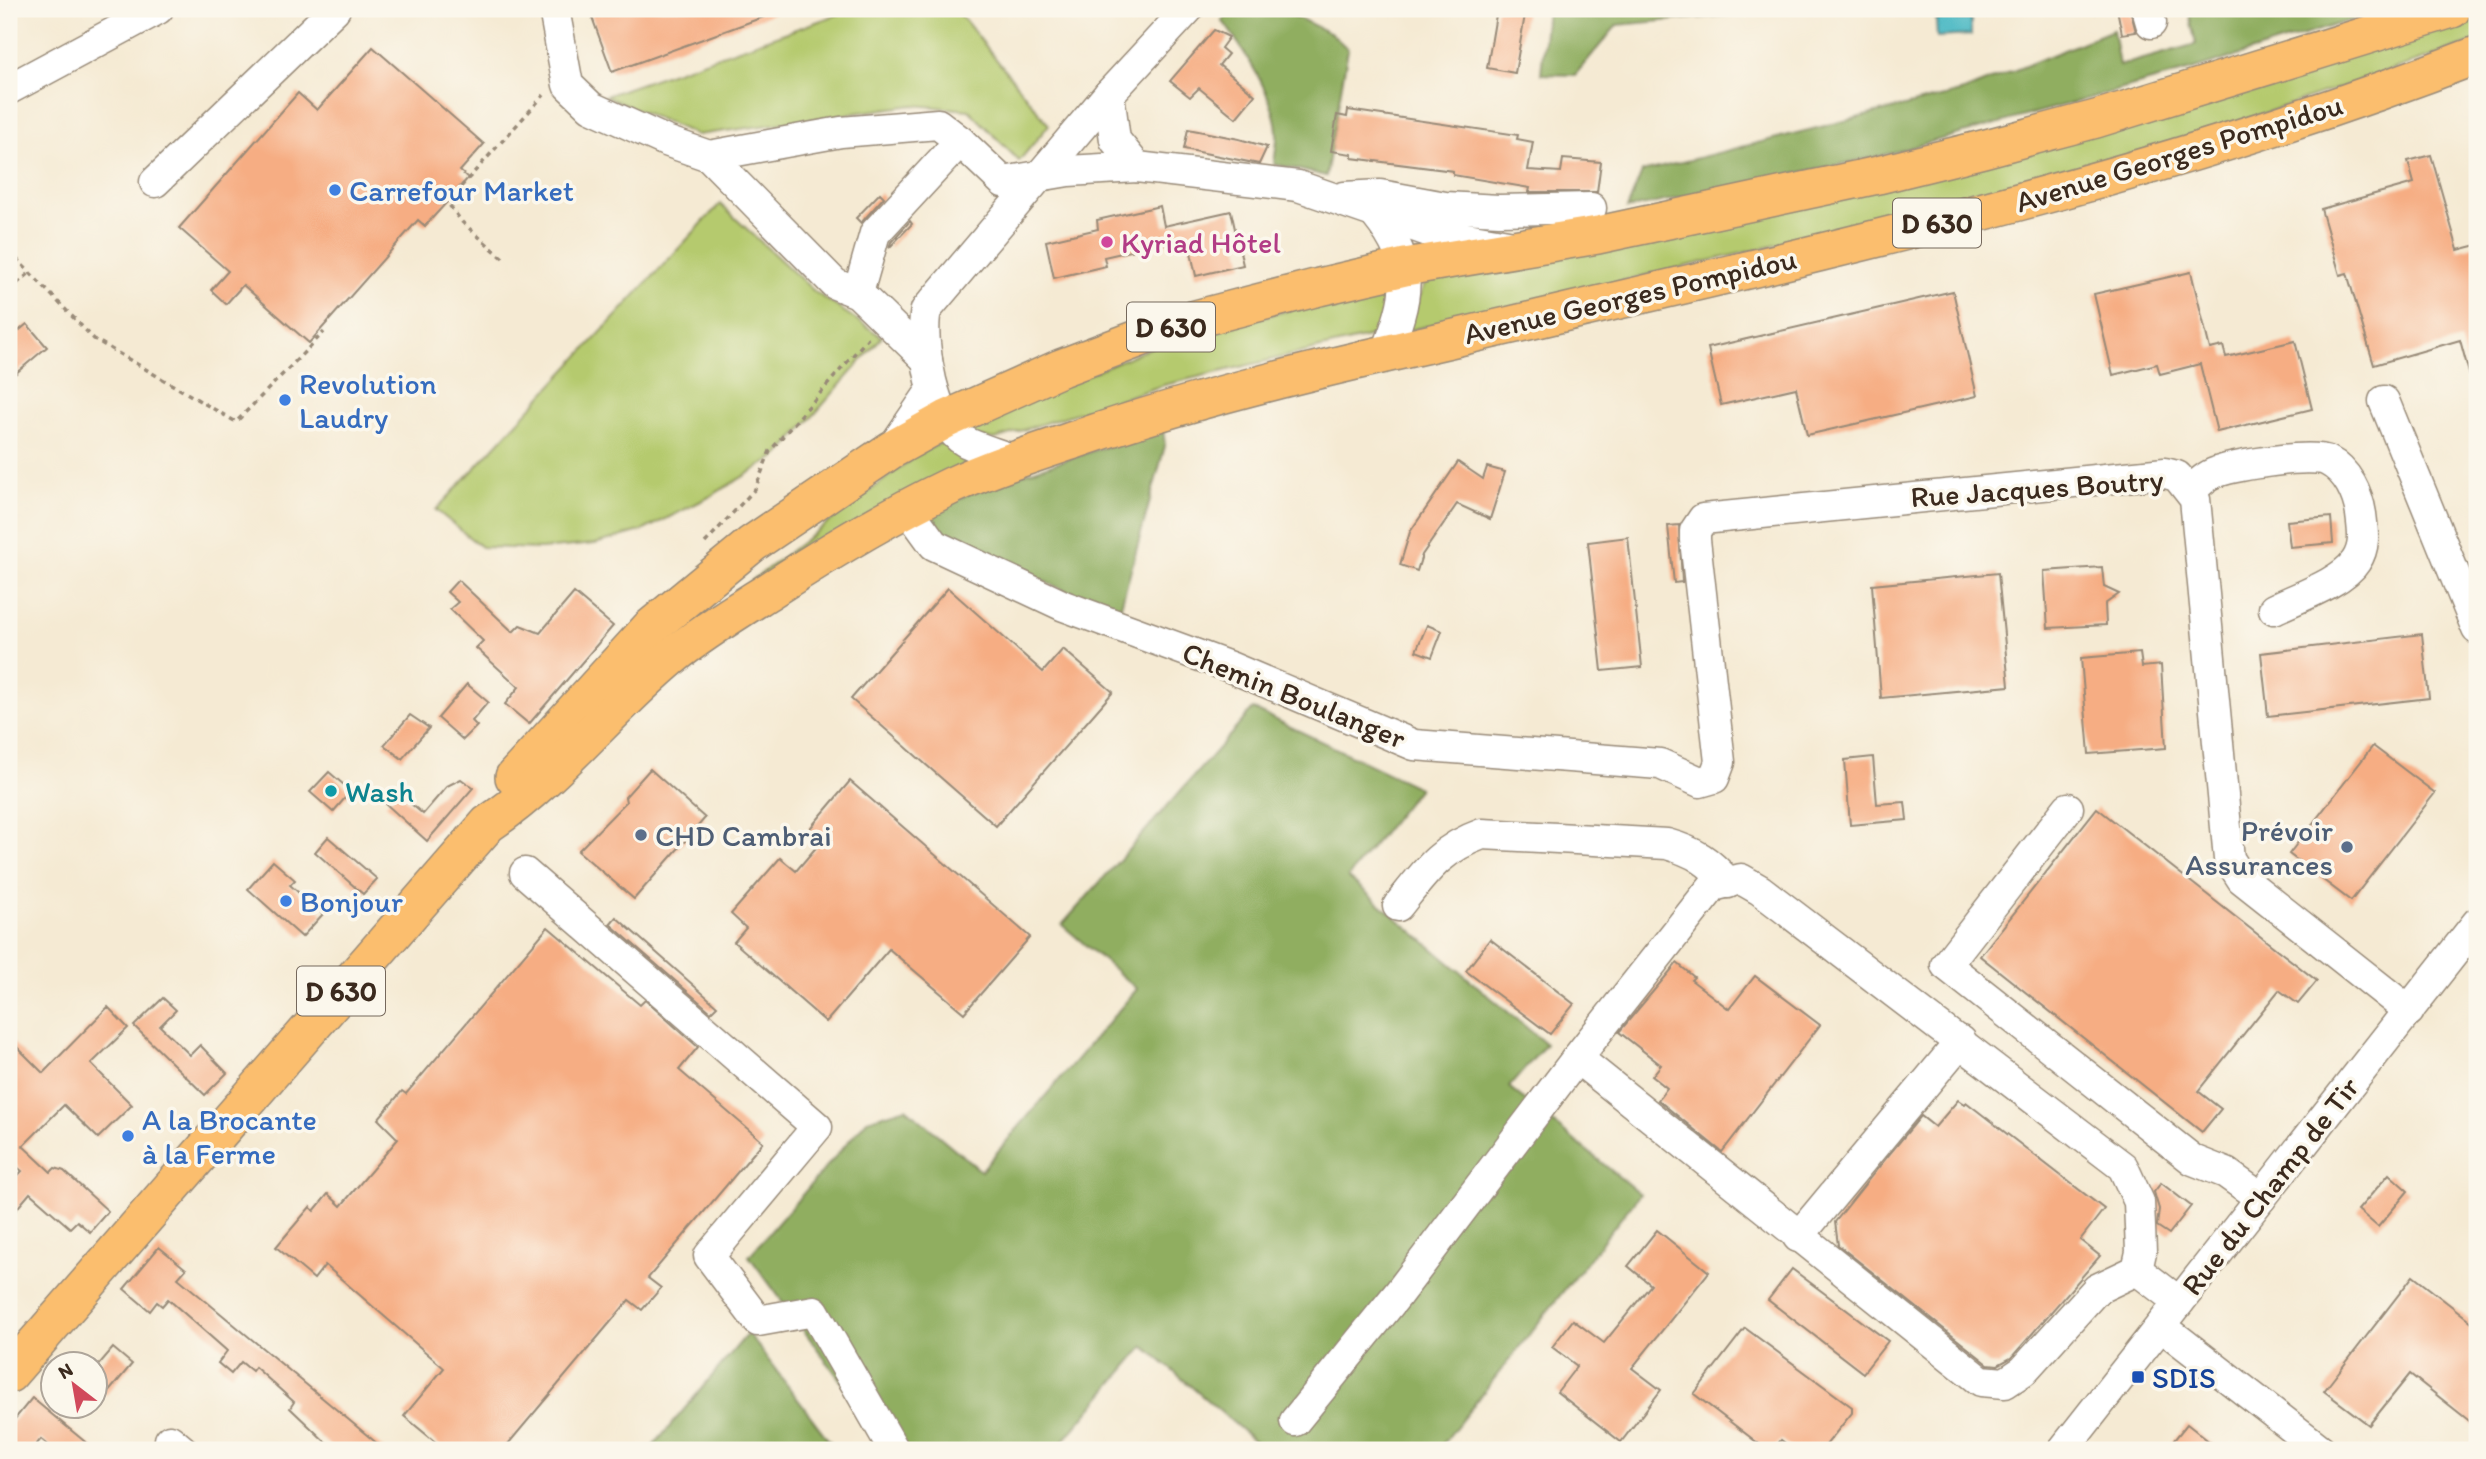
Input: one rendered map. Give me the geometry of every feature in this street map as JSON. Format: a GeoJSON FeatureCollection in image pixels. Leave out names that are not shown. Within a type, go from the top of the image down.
{"type":"FeatureCollection","features":[{"type":"Feature","properties":{"kind":"main road","name":"Avenue Georges Pompidou"},"geometry":{"type":"LineString","coordinates":[[488,824],[506,785],[617,660],[650,628],[752,544],[891,450],[939,404],[1061,369],[1180,323],[1405,267],[1598,235],[1983,149],[2096,119],[2452,9]]}},
{"type":"Feature","properties":{"kind":"main road","name":"Avenue Georges Pompidou"},"geometry":{"type":"LineString","coordinates":[[488,824],[521,802],[598,723],[673,656],[705,633],[849,539],[907,508],[1015,460],[1173,406],[1784,260],[2123,175],[2239,141],[2477,55]]}},
{"type":"Feature","properties":{"kind":"main road"},"geometry":{"type":"LineString","coordinates":[[705,633],[723,594],[835,510],[891,450]]}},
{"type":"Feature","properties":{"kind":"main road","name":"D 630"},"geometry":{"type":"LineString","coordinates":[[9,1374],[488,824]]}},
{"type":"Feature","properties":{"kind":"street"},"geometry":{"type":"LineString","coordinates":[[9,89],[158,9]]}},
{"type":"Feature","properties":{"kind":"street"},"geometry":{"type":"LineString","coordinates":[[155,182],[335,9]]}},
{"type":"Feature","properties":{"kind":"street"},"geometry":{"type":"LineString","coordinates":[[554,9],[568,85],[591,107],[666,141],[709,156],[835,284],[858,293],[927,360]]}},
{"type":"Feature","properties":{"kind":"street"},"geometry":{"type":"LineString","coordinates":[[1015,460],[961,440],[939,404],[927,360],[924,320],[926,310],[944,285],[1109,94],[1188,9]]}},
{"type":"Feature","properties":{"kind":"street"},"geometry":{"type":"LineString","coordinates":[[1109,94],[1115,140],[1137,167]]}},
{"type":"Feature","properties":{"kind":"street"},"geometry":{"type":"LineString","coordinates":[[709,156],[841,132],[938,124],[1003,182],[1039,175],[1137,167],[1298,186],[1431,232],[1519,246]]}},
{"type":"Feature","properties":{"kind":"street"},"geometry":{"type":"LineString","coordinates":[[858,293],[875,233],[960,141]]}},
{"type":"Feature","properties":{"kind":"street"},"geometry":{"type":"LineString","coordinates":[[1334,198],[1380,195],[1445,207],[1499,210],[1591,208]]}},
{"type":"Feature","properties":{"kind":"street"},"geometry":{"type":"LineString","coordinates":[[1376,215],[1391,233],[1405,267],[1406,295],[1386,354]]}},
{"type":"Feature","properties":{"kind":"street"},"geometry":{"type":"LineString","coordinates":[[2384,401],[2477,629]]}},
{"type":"Feature","properties":{"kind":"street"},"geometry":{"type":"LineString","coordinates":[[2192,491],[2220,471],[2310,458],[2331,463],[2349,481],[2358,500],[2364,544],[2356,562],[2340,576],[2274,609]]}},
{"type":"Feature","properties":{"kind":"street","name":"Rue Jacques Boutry"},"geometry":{"type":"LineString","coordinates":[[1714,778],[1720,753],[1695,540],[1695,531],[1703,519],[2165,473],[2177,476],[2192,491],[2195,499],[2229,859],[2242,879],[2409,1011]]}},
{"type":"Feature","properties":{"kind":"street","name":"Chemin Boulanger"},"geometry":{"type":"LineString","coordinates":[[907,508],[934,545],[946,551],[1064,606],[1230,667],[1414,745],[1660,764],[1700,782],[1714,778]]}},
{"type":"Feature","properties":{"kind":"street"},"geometry":{"type":"LineString","coordinates":[[2068,808],[1946,965],[2193,1160],[2226,1173],[2261,1199]]}},
{"type":"Feature","properties":{"kind":"street"},"geometry":{"type":"LineString","coordinates":[[1398,906],[1436,858],[1460,842],[1482,834],[1667,844],[1696,853],[1710,862],[1728,883]]}},
{"type":"Feature","properties":{"kind":"street"},"geometry":{"type":"LineString","coordinates":[[525,873],[817,1127],[709,1256],[758,1321],[814,1311],[894,1450]]}},
{"type":"Feature","properties":{"kind":"street"},"geometry":{"type":"LineString","coordinates":[[1295,1421],[1398,1294],[1577,1058],[1713,886],[1741,879],[1760,890],[1961,1041],[2123,1167],[2139,1202],[2141,1252],[2137,1270]]}},
{"type":"Feature","properties":{"kind":"street","name":"Rue du Champ de Tir"},"geometry":{"type":"LineString","coordinates":[[2063,1450],[2477,923]]}},
{"type":"Feature","properties":{"kind":"street"},"geometry":{"type":"LineString","coordinates":[[1798,1237],[1961,1041]]}},
{"type":"Feature","properties":{"kind":"street"},"geometry":{"type":"LineString","coordinates":[[1577,1058],[1981,1381],[2005,1383],[2023,1371],[2097,1289],[2137,1270]]}},
{"type":"Feature","properties":{"kind":"street"},"geometry":{"type":"LineString","coordinates":[[2137,1270],[2179,1302]]}},
{"type":"Feature","properties":{"kind":"street"},"geometry":{"type":"LineString","coordinates":[[2161,1326],[2321,1450]]}},
{"type":"Feature","properties":{"kind":"path"},"geometry":{"type":"LineString","coordinates":[[503,258],[462,222],[447,202],[547,93]]}},
{"type":"Feature","properties":{"kind":"path"},"geometry":{"type":"LineString","coordinates":[[9,251],[94,339],[236,422],[324,332]]}},
{"type":"Feature","properties":{"kind":"path"},"geometry":{"type":"LineString","coordinates":[[9,290],[30,272]]}},
{"type":"Feature","properties":{"kind":"path"},"geometry":{"type":"LineString","coordinates":[[701,547],[755,489],[771,451],[885,318]]}},
{"type":"Feature","properties":{"kind":"green space"},"geometry":{"type":"Polygon","coordinates":[[[853,9],[956,9],[1049,125],[1019,161],[969,110],[913,105],[697,135],[605,96],[853,9]]]}},
{"type":"Feature","properties":{"kind":"green space"},"geometry":{"type":"Polygon","coordinates":[[[1232,9],[1280,9],[1332,34],[1348,49],[1326,176],[1274,164],[1277,135],[1275,118],[1256,73],[1222,20],[1232,9]]]}},
{"type":"Feature","properties":{"kind":"green space"},"geometry":{"type":"Polygon","coordinates":[[[1547,9],[1796,9],[1617,25],[1575,75],[1541,74],[1547,9]]]}},
{"type":"Feature","properties":{"kind":"green space"},"geometry":{"type":"Polygon","coordinates":[[[2188,9],[2387,9],[2195,69],[1880,156],[1627,209],[1642,172],[1964,91],[2113,30],[2119,66],[2196,44],[2188,9]]]}},
{"type":"Feature","properties":{"kind":"green space"},"geometry":{"type":"Polygon","coordinates":[[[2477,10],[2477,41],[2088,173],[1406,331],[1427,277],[2299,70],[2477,10]]]}},
{"type":"Feature","properties":{"kind":"green space"},"geometry":{"type":"Polygon","coordinates":[[[720,204],[815,292],[882,337],[779,455],[709,497],[644,530],[595,544],[541,549],[481,547],[436,510],[720,204]]]}},
{"type":"Feature","properties":{"kind":"green space"},"geometry":{"type":"Polygon","coordinates":[[[1395,282],[1383,327],[1372,336],[1164,385],[995,439],[976,437],[969,425],[1157,345],[1395,282]]]}},
{"type":"Feature","properties":{"kind":"green space"},"geometry":{"type":"Polygon","coordinates":[[[1163,428],[1165,446],[1119,613],[961,547],[926,518],[979,488],[1163,428]]]}},
{"type":"Feature","properties":{"kind":"green space"},"geometry":{"type":"Polygon","coordinates":[[[940,443],[983,459],[734,594],[917,455],[940,443]]]}},
{"type":"Feature","properties":{"kind":"green space"},"geometry":{"type":"Polygon","coordinates":[[[1253,709],[1419,788],[1348,877],[1546,1044],[1509,1087],[1640,1194],[1438,1450],[1265,1450],[1144,1346],[1056,1450],[892,1450],[749,1256],[867,1120],[906,1108],[981,1171],[1137,989],[1062,925],[1253,709]]]}},
{"type":"Feature","properties":{"kind":"green space"},"geometry":{"type":"Polygon","coordinates":[[[748,1333],[836,1450],[811,1450],[801,1438],[784,1450],[650,1450],[748,1333]]]}},
{"type":"Feature","properties":{"kind":"water"},"geometry":{"type":"Polygon","coordinates":[[[1971,19],[1971,35],[1937,37],[1936,20],[1971,19]]]}},
{"type":"Feature","properties":{"kind":"building"},"geometry":{"type":"Polygon","coordinates":[[[589,9],[780,9],[780,11],[612,72],[589,9]]]}},
{"type":"Feature","properties":{"kind":"building"},"geometry":{"type":"Polygon","coordinates":[[[1497,9],[1526,9],[1515,73],[1487,68],[1497,9]]]}},
{"type":"Feature","properties":{"kind":"building"},"geometry":{"type":"Polygon","coordinates":[[[2117,9],[2130,9],[2136,32],[2122,34],[2117,9]]]}},
{"type":"Feature","properties":{"kind":"building"},"geometry":{"type":"Polygon","coordinates":[[[1214,30],[1229,37],[1221,48],[1228,54],[1219,65],[1255,95],[1236,118],[1199,88],[1190,97],[1170,81],[1214,30]]]}},
{"type":"Feature","properties":{"kind":"building","name":"Carrefour Market"},"geometry":{"type":"Polygon","coordinates":[[[373,47],[484,144],[460,171],[468,178],[447,202],[425,226],[418,220],[309,343],[243,285],[226,304],[211,290],[228,271],[179,228],[298,93],[317,110],[373,47]]]}},
{"type":"Feature","properties":{"kind":"building"},"geometry":{"type":"Polygon","coordinates":[[[1348,110],[1518,135],[1517,139],[1533,142],[1528,170],[1561,172],[1563,159],[1601,162],[1597,192],[1529,192],[1530,188],[1453,175],[1453,171],[1352,158],[1352,154],[1331,151],[1337,115],[1347,117],[1348,110]]]}},
{"type":"Feature","properties":{"kind":"building"},"geometry":{"type":"Polygon","coordinates":[[[1188,129],[1267,147],[1259,164],[1184,149],[1188,129]]]}},
{"type":"Feature","properties":{"kind":"building"},"geometry":{"type":"Polygon","coordinates":[[[2431,155],[2458,250],[2477,245],[2477,383],[2472,384],[2460,340],[2374,365],[2347,273],[2340,275],[2321,209],[2414,183],[2408,161],[2431,155]]]}},
{"type":"Feature","properties":{"kind":"building"},"geometry":{"type":"Polygon","coordinates":[[[880,193],[884,197],[861,223],[856,218],[880,193]]]}},
{"type":"Feature","properties":{"kind":"building"},"geometry":{"type":"Polygon","coordinates":[[[1160,206],[1164,226],[1231,211],[1243,265],[1196,276],[1188,238],[1104,257],[1106,266],[1054,278],[1046,241],[1098,229],[1097,220],[1160,206]]]}},
{"type":"Feature","properties":{"kind":"building"},"geometry":{"type":"Polygon","coordinates":[[[910,221],[912,224],[889,248],[891,242],[910,221]]]}},
{"type":"Feature","properties":{"kind":"building"},"geometry":{"type":"Polygon","coordinates":[[[2191,272],[2210,349],[2223,346],[2226,357],[2295,341],[2312,409],[2217,432],[2200,364],[2160,374],[2157,364],[2113,375],[2094,294],[2191,272]]]}},
{"type":"Feature","properties":{"kind":"building"},"geometry":{"type":"Polygon","coordinates":[[[1953,291],[1977,396],[1807,435],[1796,388],[1721,405],[1708,348],[1953,291]]]}},
{"type":"Feature","properties":{"kind":"building"},"geometry":{"type":"Polygon","coordinates":[[[27,324],[47,347],[9,379],[9,339],[27,324]]]}},
{"type":"Feature","properties":{"kind":"building"},"geometry":{"type":"Polygon","coordinates":[[[1458,462],[1483,479],[1487,467],[1505,472],[1490,519],[1457,504],[1422,555],[1417,571],[1400,565],[1410,532],[1458,462]]]}},
{"type":"Feature","properties":{"kind":"building"},"geometry":{"type":"Polygon","coordinates":[[[2331,517],[2333,543],[2290,547],[2287,521],[2331,517]]]}},
{"type":"Feature","properties":{"kind":"building"},"geometry":{"type":"Polygon","coordinates":[[[1679,525],[1682,582],[1674,583],[1668,526],[1679,525]]]}},
{"type":"Feature","properties":{"kind":"building"},"geometry":{"type":"Polygon","coordinates":[[[1628,537],[1642,667],[1602,671],[1588,542],[1628,537]]]}},
{"type":"Feature","properties":{"kind":"building"},"geometry":{"type":"Polygon","coordinates":[[[2102,567],[2104,587],[2119,594],[2105,604],[2106,625],[2048,628],[2044,571],[2102,567]]]}},
{"type":"Feature","properties":{"kind":"building"},"geometry":{"type":"Polygon","coordinates":[[[1998,573],[2009,686],[1881,698],[1872,585],[1998,573]]]}},
{"type":"Feature","properties":{"kind":"building"},"geometry":{"type":"Polygon","coordinates":[[[458,580],[513,632],[520,625],[540,633],[574,593],[613,626],[529,724],[505,704],[519,687],[476,648],[483,641],[450,609],[458,602],[447,592],[458,580]]]}},
{"type":"Feature","properties":{"kind":"building"},"geometry":{"type":"Polygon","coordinates":[[[948,588],[1043,672],[1063,649],[1113,692],[996,826],[851,699],[948,588]]]}},
{"type":"Feature","properties":{"kind":"building"},"geometry":{"type":"Polygon","coordinates":[[[1427,625],[1442,631],[1432,657],[1416,651],[1427,625]]]}},
{"type":"Feature","properties":{"kind":"building"},"geometry":{"type":"Polygon","coordinates":[[[2422,634],[2429,698],[2268,716],[2261,653],[2422,634]]]}},
{"type":"Feature","properties":{"kind":"building"},"geometry":{"type":"Polygon","coordinates":[[[2140,653],[2142,667],[2161,665],[2166,748],[2089,754],[2081,658],[2140,653]]]}},
{"type":"Feature","properties":{"kind":"building"},"geometry":{"type":"Polygon","coordinates":[[[467,684],[488,702],[472,721],[477,726],[463,740],[438,718],[467,684]]]}},
{"type":"Feature","properties":{"kind":"building"},"geometry":{"type":"Polygon","coordinates":[[[410,715],[429,728],[402,759],[384,745],[410,715]]]}},
{"type":"Feature","properties":{"kind":"building"},"geometry":{"type":"Polygon","coordinates":[[[2373,746],[2435,793],[2351,901],[2289,854],[2373,746]]]}},
{"type":"Feature","properties":{"kind":"building"},"geometry":{"type":"Polygon","coordinates":[[[1873,757],[1877,804],[1905,802],[1907,820],[1850,825],[1845,760],[1873,757]]]}},
{"type":"Feature","properties":{"kind":"building","name":"CHD Cambrai"},"geometry":{"type":"Polygon","coordinates":[[[650,769],[705,818],[634,899],[578,851],[626,802],[625,797],[650,769]]]}},
{"type":"Feature","properties":{"kind":"building","name":"Wash"},"geometry":{"type":"Polygon","coordinates":[[[329,772],[351,791],[333,812],[310,792],[329,772]]]}},
{"type":"Feature","properties":{"kind":"building"},"geometry":{"type":"Polygon","coordinates":[[[461,779],[473,788],[427,841],[386,804],[397,792],[423,814],[447,786],[461,779]]]}},
{"type":"Feature","properties":{"kind":"building"},"geometry":{"type":"Polygon","coordinates":[[[850,781],[1030,937],[964,1013],[889,949],[826,1022],[734,942],[746,928],[731,914],[780,858],[796,871],[819,844],[806,833],[850,781]]]}},
{"type":"Feature","properties":{"kind":"building"},"geometry":{"type":"Polygon","coordinates":[[[2097,808],[2317,981],[2298,1004],[2279,990],[2198,1091],[2221,1109],[2202,1132],[1980,956],[2097,808]]]}},
{"type":"Feature","properties":{"kind":"building"},"geometry":{"type":"Polygon","coordinates":[[[328,837],[377,879],[363,894],[315,852],[328,837]]]}},
{"type":"Feature","properties":{"kind":"building","name":"Bonjour"},"geometry":{"type":"Polygon","coordinates":[[[273,861],[295,880],[290,885],[323,914],[302,937],[248,889],[273,861]]]}},
{"type":"Feature","properties":{"kind":"building"},"geometry":{"type":"Polygon","coordinates":[[[616,917],[717,1006],[711,1012],[610,924],[616,917]]]}},
{"type":"Feature","properties":{"kind":"building"},"geometry":{"type":"Polygon","coordinates":[[[548,927],[640,1005],[645,1000],[698,1047],[679,1070],[763,1142],[648,1278],[661,1288],[642,1310],[629,1300],[503,1450],[445,1450],[404,1416],[444,1368],[325,1265],[314,1279],[276,1247],[310,1207],[314,1211],[328,1194],[341,1206],[398,1139],[378,1119],[402,1091],[406,1094],[548,927]]]}},
{"type":"Feature","properties":{"kind":"building"},"geometry":{"type":"Polygon","coordinates":[[[1490,939],[1574,1004],[1550,1034],[1466,971],[1490,939]]]}},
{"type":"Feature","properties":{"kind":"building"},"geometry":{"type":"Polygon","coordinates":[[[1677,963],[1694,977],[1691,980],[1729,1009],[1755,976],[1820,1025],[1722,1152],[1658,1100],[1667,1088],[1652,1076],[1661,1065],[1619,1032],[1677,963]]]}},
{"type":"Feature","properties":{"kind":"building"},"geometry":{"type":"Polygon","coordinates":[[[163,998],[176,1010],[160,1026],[190,1055],[200,1045],[227,1073],[205,1095],[134,1026],[163,998]]]}},
{"type":"Feature","properties":{"kind":"building"},"geometry":{"type":"Polygon","coordinates":[[[108,1007],[128,1028],[91,1064],[132,1105],[98,1138],[64,1105],[23,1146],[51,1172],[55,1168],[64,1171],[108,1211],[90,1232],[77,1221],[70,1228],[30,1193],[9,1218],[9,1185],[22,1171],[9,1160],[9,1039],[43,1073],[108,1007]]]}},
{"type":"Feature","properties":{"kind":"building"},"geometry":{"type":"Polygon","coordinates":[[[1958,1100],[1964,1104],[1966,1102],[2104,1209],[2080,1240],[2100,1256],[2011,1358],[1998,1365],[1988,1364],[1838,1245],[1835,1222],[1921,1116],[1935,1127],[1958,1100]]]}},
{"type":"Feature","properties":{"kind":"building"},"geometry":{"type":"Polygon","coordinates":[[[2389,1174],[2408,1191],[2378,1227],[2358,1210],[2389,1174]]]}},
{"type":"Feature","properties":{"kind":"building"},"geometry":{"type":"Polygon","coordinates":[[[2161,1183],[2191,1206],[2169,1234],[2157,1226],[2159,1209],[2154,1192],[2161,1183]]]}},
{"type":"Feature","properties":{"kind":"building"},"geometry":{"type":"Polygon","coordinates":[[[1657,1230],[1709,1272],[1632,1368],[1661,1390],[1621,1442],[1557,1392],[1577,1366],[1552,1347],[1573,1320],[1604,1343],[1651,1285],[1628,1266],[1657,1230]]]}},
{"type":"Feature","properties":{"kind":"building"},"geometry":{"type":"Polygon","coordinates":[[[159,1247],[186,1269],[178,1278],[385,1450],[334,1450],[290,1408],[294,1402],[255,1367],[252,1371],[241,1362],[231,1374],[218,1363],[227,1351],[168,1299],[162,1306],[157,1302],[150,1311],[124,1289],[159,1247]]]}},
{"type":"Feature","properties":{"kind":"building"},"geometry":{"type":"Polygon","coordinates":[[[1792,1269],[1888,1341],[1863,1373],[1768,1300],[1792,1269]]]}},
{"type":"Feature","properties":{"kind":"building"},"geometry":{"type":"Polygon","coordinates":[[[2413,1276],[2477,1326],[2477,1427],[2410,1374],[2369,1425],[2324,1391],[2413,1276]]]}},
{"type":"Feature","properties":{"kind":"building"},"geometry":{"type":"Polygon","coordinates":[[[1745,1328],[1852,1407],[1852,1413],[1822,1450],[1794,1450],[1781,1440],[1773,1450],[1767,1450],[1694,1394],[1745,1328]]]}},
{"type":"Feature","properties":{"kind":"building"},"geometry":{"type":"Polygon","coordinates":[[[113,1348],[132,1364],[108,1393],[108,1354],[113,1348]]]}},
{"type":"Feature","properties":{"kind":"building"},"geometry":{"type":"Polygon","coordinates":[[[32,1398],[38,1403],[38,1420],[59,1420],[95,1450],[54,1450],[41,1439],[32,1450],[9,1450],[9,1426],[32,1398]]]}},
{"type":"Feature","properties":{"kind":"building"},"geometry":{"type":"Polygon","coordinates":[[[2187,1424],[2220,1450],[2166,1450],[2187,1424]]]}},
{"type":"Feature","properties":{"kind":"place","name":"Carrefour Market"},"geometry":{"type":"Point","coordinates":[335,190]}},
{"type":"Feature","properties":{"kind":"place","name":"Kyriad Hôtel"},"geometry":{"type":"Point","coordinates":[1107,242]}},
{"type":"Feature","properties":{"kind":"place","name":"Revolution Laudry"},"geometry":{"type":"Point","coordinates":[285,400]}},
{"type":"Feature","properties":{"kind":"place","name":"Wash"},"geometry":{"type":"Point","coordinates":[331,791]}},
{"type":"Feature","properties":{"kind":"place","name":"CHD Cambrai"},"geometry":{"type":"Point","coordinates":[641,835]}},
{"type":"Feature","properties":{"kind":"place","name":"Prévoir Assurances"},"geometry":{"type":"Point","coordinates":[2347,847]}},
{"type":"Feature","properties":{"kind":"place","name":"Bonjour"},"geometry":{"type":"Point","coordinates":[286,901]}},
{"type":"Feature","properties":{"kind":"place","name":"A la Brocante à la Ferme"},"geometry":{"type":"Point","coordinates":[128,1136]}},
{"type":"Feature","properties":{"kind":"place","name":"SDIS"},"geometry":{"type":"Point","coordinates":[2138,1377]}}]}
